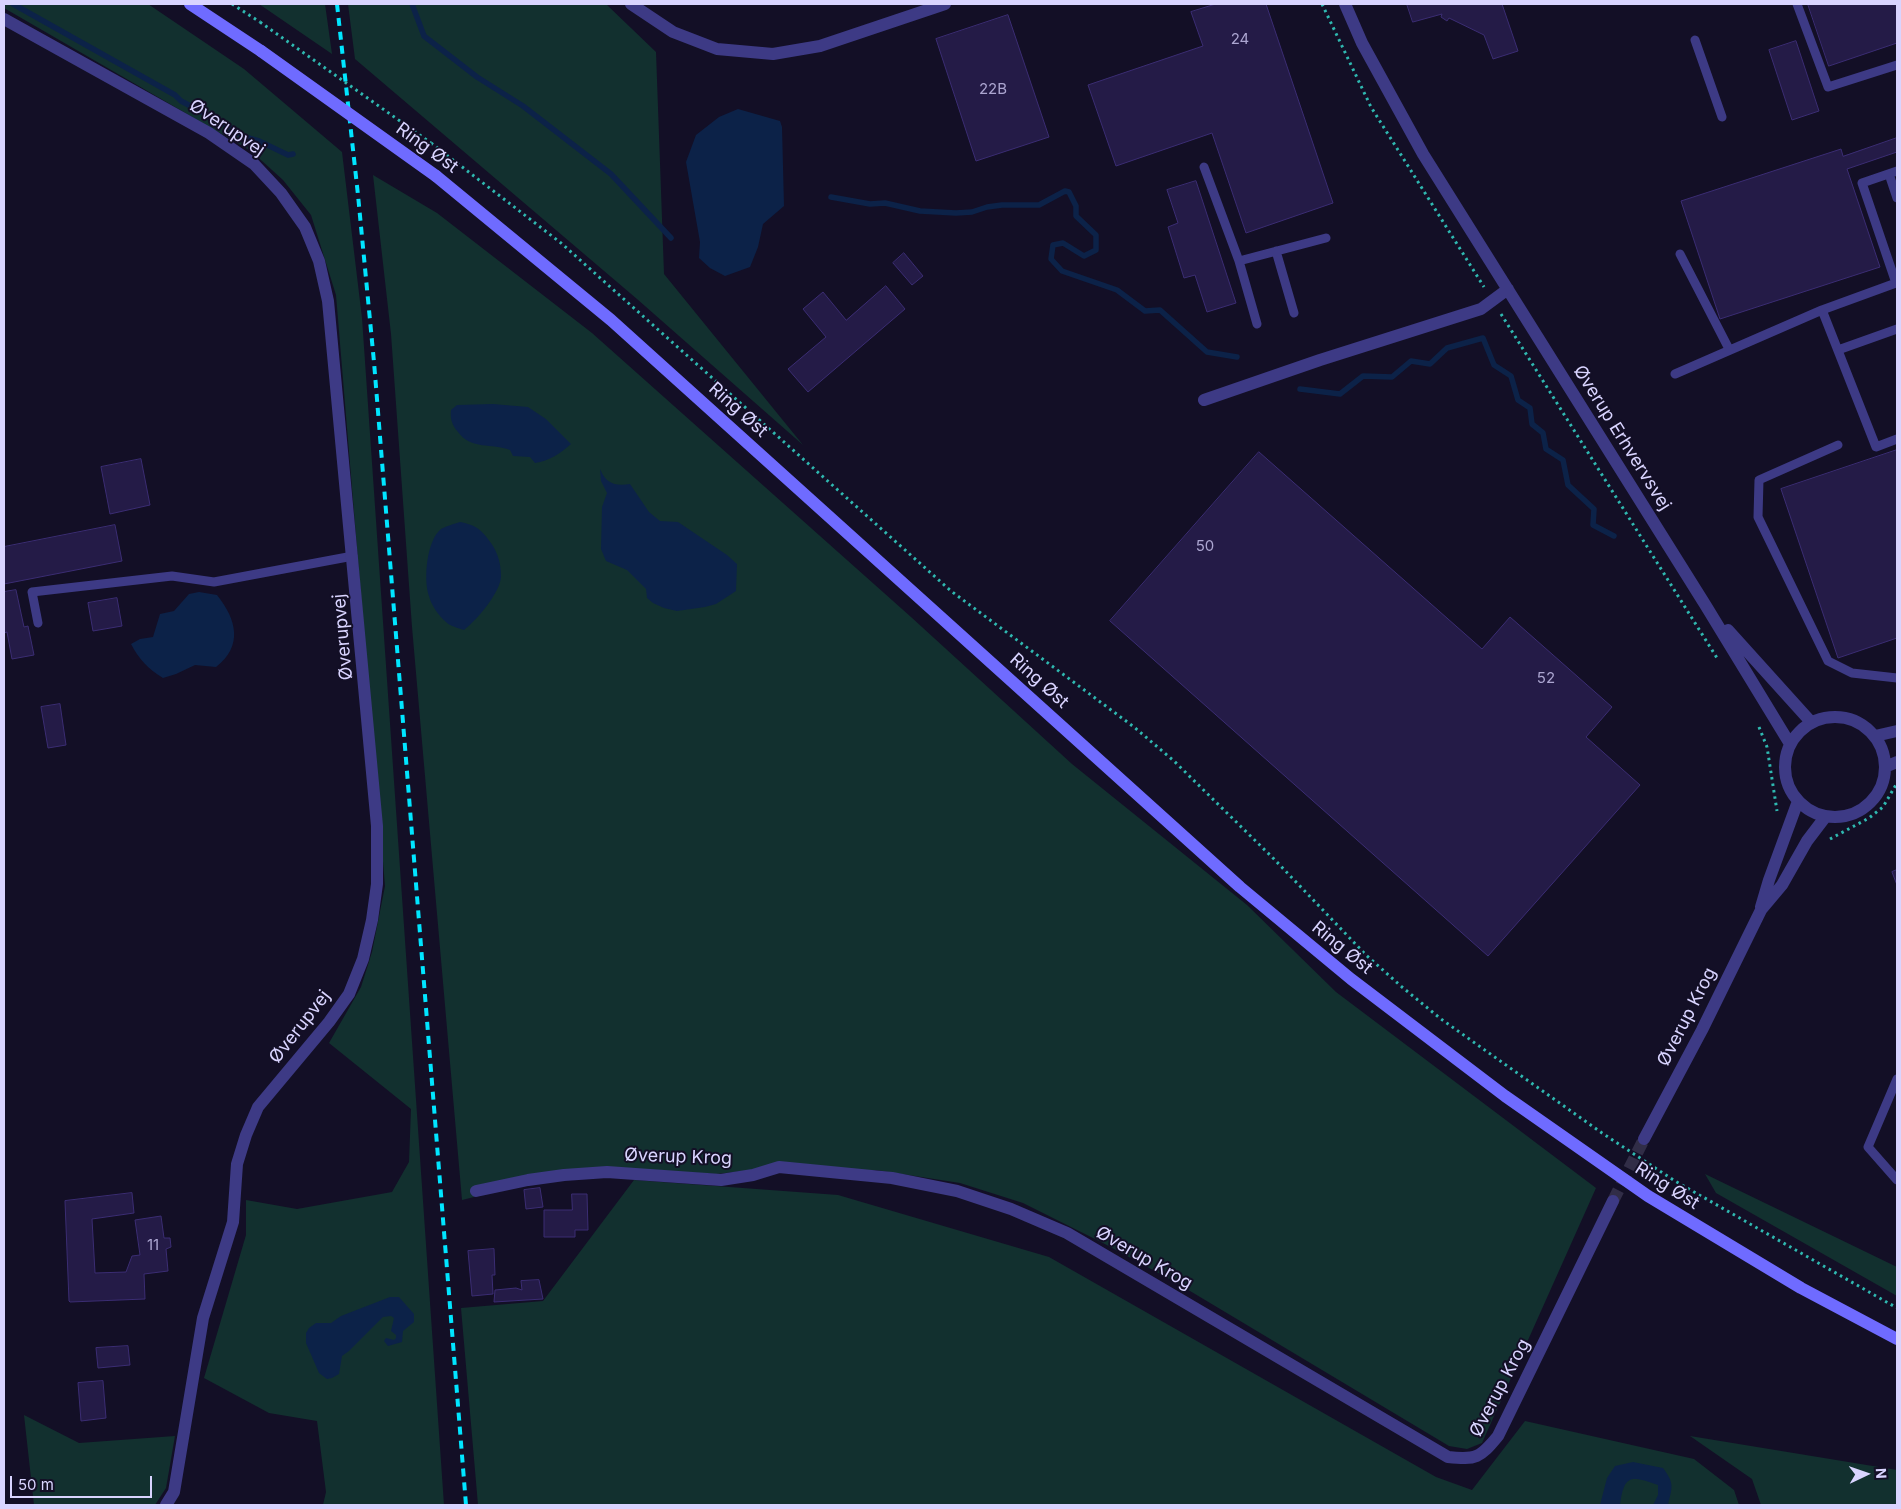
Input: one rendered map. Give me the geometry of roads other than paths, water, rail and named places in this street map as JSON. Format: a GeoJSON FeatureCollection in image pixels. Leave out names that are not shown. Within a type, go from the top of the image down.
{"type":"FeatureCollection","features":[{"type":"Feature","properties":{"kind":"main road","name":"Ring Øst"},"geometry":{"type":"LineString","coordinates":[[190,4],[261,51],[436,176],[611,320],[1240,887],[1351,979],[1505,1096],[1648,1196],[1801,1288],[1897,1339]]}},
{"type":"Feature","properties":{"kind":"street"},"geometry":{"type":"LineString","coordinates":[[631,4],[673,32],[717,49],[773,54],[820,46],[945,4]]}},
{"type":"Feature","properties":{"kind":"street","name":"Øverup Erhvervsvej"},"geometry":{"type":"LineString","coordinates":[[1344,4],[1362,42],[1423,154],[1706,606],[1790,744]]}},
{"type":"Feature","properties":{"kind":"street","name":"Øverupvej"},"geometry":{"type":"LineString","coordinates":[[4,19],[209,133],[254,164],[282,193],[305,227],[319,261],[328,301],[377,826],[377,884],[372,920],[363,959],[349,994],[329,1022],[258,1107],[246,1135],[237,1164],[233,1222],[203,1318],[174,1492],[166,1505]]}},
{"type":"Feature","properties":{"kind":"street"},"geometry":{"type":"LineString","coordinates":[[1204,400],[1320,360],[1481,309],[1508,289]]}},
{"type":"Feature","properties":{"kind":"street","name":"Øverup Erhvervsvej"},"geometry":{"type":"LineString","coordinates":[[1706,606],[1811,722]]}},
{"type":"Feature","properties":{"kind":"street"},"geometry":{"type":"LineString","coordinates":[[1838,716],[1852,719],[1864,726],[1874,736],[1891,764],[1882,784],[1867,805],[1844,816],[1826,816],[1811,811],[1798,801],[1789,788],[1785,774],[1785,758],[1790,744],[1799,731],[1811,722],[1824,717],[1838,716]]}},
{"type":"Feature","properties":{"kind":"street"},"geometry":{"type":"LineString","coordinates":[[1874,736],[1897,731]]}},
{"type":"Feature","properties":{"kind":"street","name":"Øverup Krog"},"geometry":{"type":"LineString","coordinates":[[1644,1139],[1702,1030],[1761,910],[1769,880],[1798,801]]}},
{"type":"Feature","properties":{"kind":"street","name":"Øverup Krog"},"geometry":{"type":"LineString","coordinates":[[1761,910],[1782,885],[1807,841],[1826,816]]}},
{"type":"Feature","properties":{"kind":"street","name":"Øverup Krog"},"geometry":{"type":"LineString","coordinates":[[476,1191],[528,1180],[564,1175],[607,1172],[720,1180],[753,1175],[778,1167],[892,1178],[957,1191],[1011,1209],[1067,1233],[1448,1457],[1469,1459],[1485,1452],[1498,1436],[1614,1201]]}},
{"type":"Feature","properties":{"kind":"lane"},"geometry":{"type":"LineString","coordinates":[[1797,4],[1828,87],[1897,65]]}},
{"type":"Feature","properties":{"kind":"lane"},"geometry":{"type":"LineString","coordinates":[[1695,40],[1722,117]]}},
{"type":"Feature","properties":{"kind":"lane"},"geometry":{"type":"LineString","coordinates":[[1204,167],[1239,261],[1257,324]]}},
{"type":"Feature","properties":{"kind":"lane"},"geometry":{"type":"LineString","coordinates":[[1675,374],[1728,349],[1822,310],[1896,283],[1862,183],[1893,172],[1897,198]]}},
{"type":"Feature","properties":{"kind":"lane"},"geometry":{"type":"LineString","coordinates":[[1239,261],[1326,238]]}},
{"type":"Feature","properties":{"kind":"lane"},"geometry":{"type":"LineString","coordinates":[[1276,251],[1294,313]]}},
{"type":"Feature","properties":{"kind":"lane"},"geometry":{"type":"LineString","coordinates":[[1680,254],[1728,349]]}},
{"type":"Feature","properties":{"kind":"lane"},"geometry":{"type":"LineString","coordinates":[[1822,310],[1876,448],[1897,440]]}},
{"type":"Feature","properties":{"kind":"lane"},"geometry":{"type":"LineString","coordinates":[[1838,350],[1896,330],[1897,340]]}},
{"type":"Feature","properties":{"kind":"lane"},"geometry":{"type":"LineString","coordinates":[[1838,446],[1759,480],[1758,517],[1828,662],[1852,673],[1897,678]]}},
{"type":"Feature","properties":{"kind":"lane"},"geometry":{"type":"LineString","coordinates":[[38,623],[32,592],[172,576],[214,582],[353,556]]}},
{"type":"Feature","properties":{"kind":"lane"},"geometry":{"type":"LineString","coordinates":[[1897,1079],[1868,1147],[1897,1180]]}},
{"type":"Feature","properties":{"kind":"water"},"geometry":{"type":"Polygon","coordinates":[[[738,109],[780,121],[782,127],[784,206],[763,224],[758,247],[750,267],[725,276],[710,268],[699,258],[700,242],[686,162],[696,135],[719,117],[738,109]]]}},
{"type":"Feature","properties":{"kind":"water"},"geometry":{"type":"Polygon","coordinates":[[[493,404],[528,407],[546,419],[571,444],[554,456],[535,463],[530,457],[513,456],[510,450],[475,444],[463,438],[454,427],[451,419],[451,410],[457,405],[493,404]]]}},
{"type":"Feature","properties":{"kind":"water"},"geometry":{"type":"Polygon","coordinates":[[[600,469],[605,478],[612,483],[620,485],[630,484],[649,512],[660,521],[678,522],[727,555],[737,564],[736,591],[716,604],[677,611],[664,608],[647,598],[646,589],[627,570],[606,561],[601,549],[602,507],[607,493],[601,481],[600,469]]]}},
{"type":"Feature","properties":{"kind":"water"},"geometry":{"type":"Polygon","coordinates":[[[460,522],[478,529],[485,535],[496,551],[501,572],[500,583],[492,598],[475,620],[464,630],[454,627],[443,620],[438,614],[430,599],[426,580],[429,551],[436,534],[443,528],[460,522]]]}},
{"type":"Feature","properties":{"kind":"water"},"geometry":{"type":"Polygon","coordinates":[[[199,592],[217,595],[224,604],[233,623],[233,642],[230,650],[225,659],[216,667],[195,665],[163,678],[144,663],[131,644],[140,639],[153,637],[160,614],[174,611],[189,594],[199,592]]]}},
{"type":"Feature","properties":{"kind":"water"},"geometry":{"type":"Polygon","coordinates":[[[390,1297],[399,1297],[414,1314],[414,1322],[403,1331],[402,1342],[388,1346],[384,1341],[386,1338],[394,1340],[396,1335],[391,1331],[394,1318],[391,1316],[383,1317],[342,1356],[339,1374],[327,1379],[319,1373],[306,1343],[306,1333],[309,1328],[316,1323],[331,1323],[341,1316],[390,1297]]]}},
{"type":"Feature","properties":{"kind":"water"},"geometry":{"type":"Polygon","coordinates":[[[1633,1462],[1663,1468],[1671,1482],[1671,1494],[1668,1505],[1653,1505],[1658,1495],[1658,1485],[1635,1479],[1626,1483],[1620,1505],[1600,1505],[1607,1478],[1615,1466],[1633,1462]]]}},
{"type":"Feature","properties":{"kind":"waterway"},"geometry":{"type":"LineString","coordinates":[[13,4],[175,95],[181,101],[245,137],[259,141],[288,155],[293,154]]}},
{"type":"Feature","properties":{"kind":"waterway"},"geometry":{"type":"LineString","coordinates":[[412,4],[424,36],[477,77],[523,106],[611,174],[671,238]]}},
{"type":"Feature","properties":{"kind":"waterway"},"geometry":{"type":"LineString","coordinates":[[831,197],[870,204],[885,203],[920,211],[956,213],[972,212],[1002,205],[1039,205],[1065,191],[1069,192],[1076,206],[1076,216],[1096,235],[1096,250],[1084,256],[1063,243],[1053,245],[1051,259],[1062,271],[1117,290],[1145,311],[1160,310],[1207,352],[1237,357]]}},
{"type":"Feature","properties":{"kind":"waterway"},"geometry":{"type":"LineString","coordinates":[[1300,389],[1340,394],[1363,376],[1392,377],[1411,361],[1430,364],[1447,348],[1483,338],[1494,365],[1511,376],[1518,400],[1530,408],[1532,424],[1543,433],[1546,449],[1563,460],[1568,485],[1594,509],[1593,525],[1614,536]]}},
{"type":"Feature","properties":{"kind":"tunnel"},"geometry":{"type":"LineString","coordinates":[[1613,1201],[1644,1139]]}},
{"type":"Feature","properties":{"kind":"railway"},"geometry":{"type":"LineString","coordinates":[[337,4],[374,362],[466,1505]]}}]}
